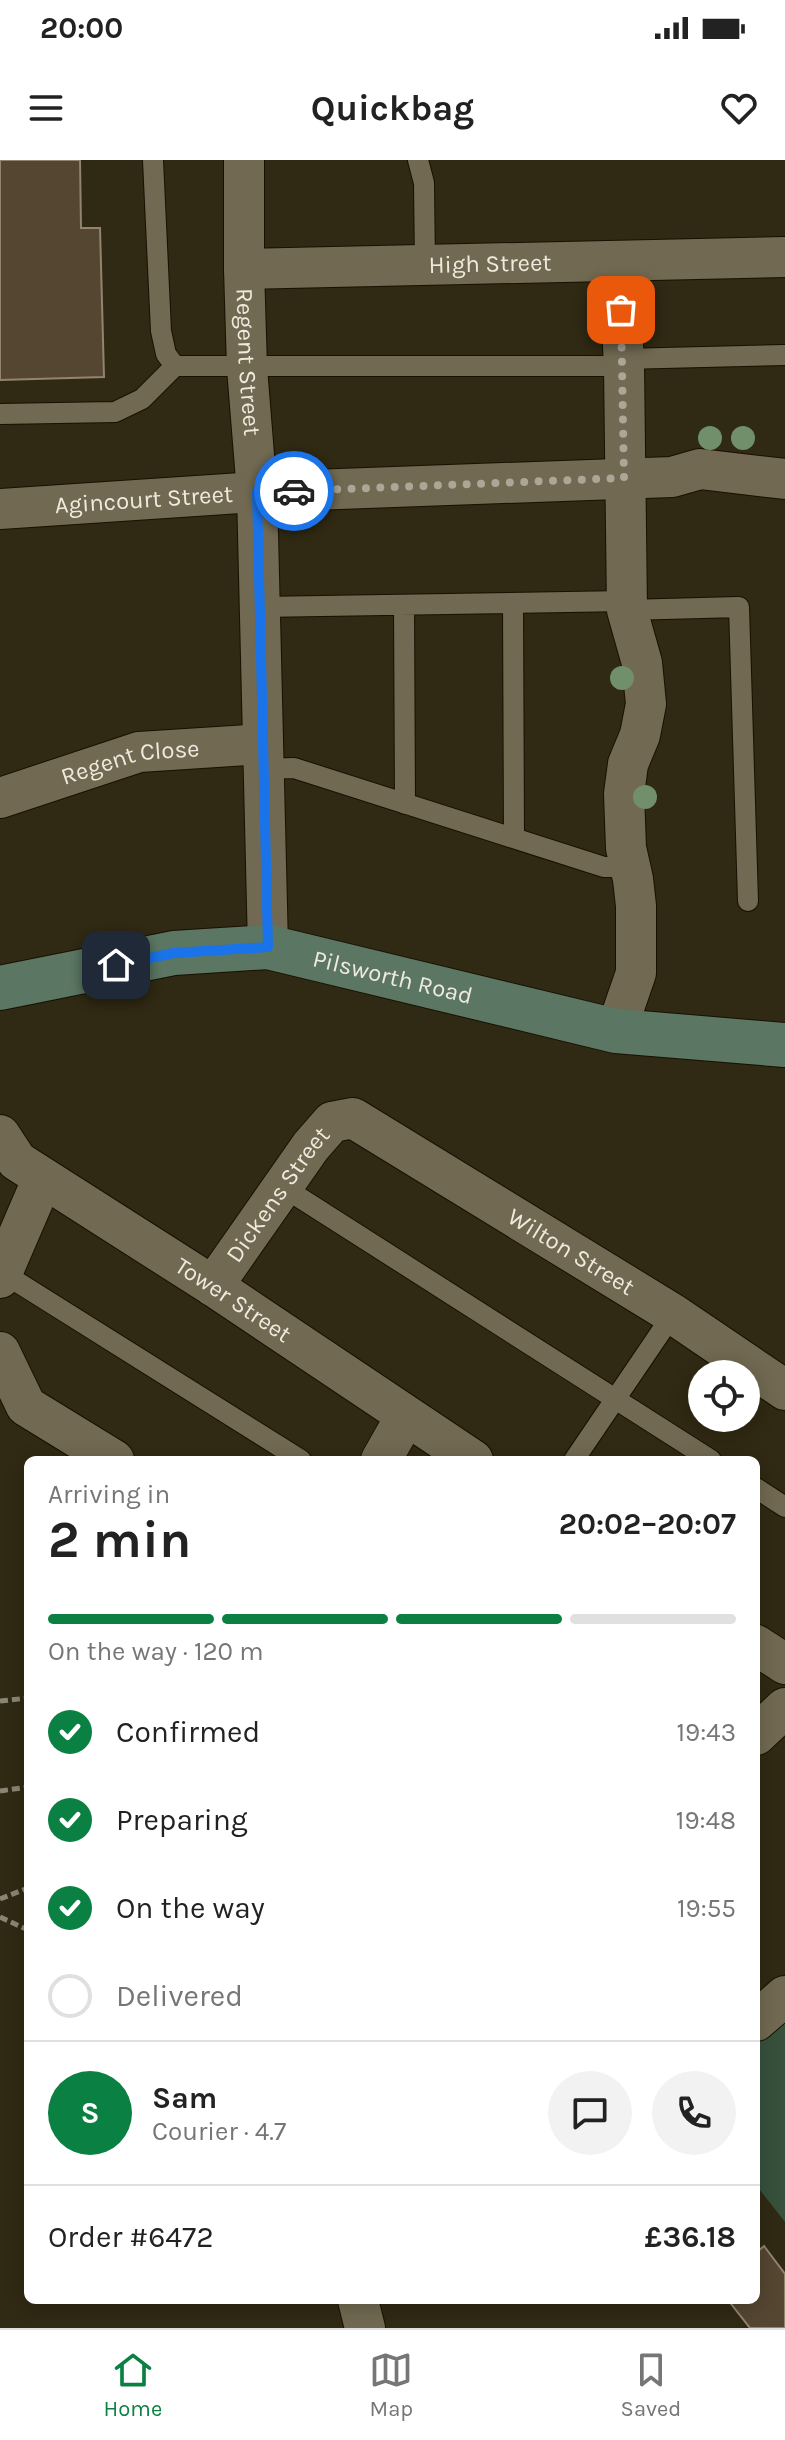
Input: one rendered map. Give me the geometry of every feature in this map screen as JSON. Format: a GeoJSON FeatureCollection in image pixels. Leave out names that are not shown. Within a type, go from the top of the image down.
{"type":"FeatureCollection","features":[{"type":"Feature","properties":{"kind":"street","name":"Regent Street"},"geometry":{"type":"LineString","coordinates":[[244,160],[247,368],[257,492],[268,947]]}},
{"type":"Feature","properties":{"kind":"street","name":"High Street"},"geometry":{"type":"LineString","coordinates":[[244,269],[785,257]]}},
{"type":"Feature","properties":{"kind":"street"},"geometry":{"type":"LineString","coordinates":[[616,1031],[636,973],[636,906],[626,848],[624,794],[628,764],[640,735],[646,704],[642,663],[626,606],[619,262]]}},
{"type":"Feature","properties":{"kind":"street","name":"Agincourt Street"},"geometry":{"type":"LineString","coordinates":[[0,509],[257,492],[672,477],[700,469],[785,479]]}},
{"type":"Feature","properties":{"kind":"street","name":"Regent Close"},"geometry":{"type":"LineString","coordinates":[[0,798],[139,752],[263,756]]}},
{"type":"Feature","properties":{"kind":"street","name":"Pilsworth Road"},"geometry":{"type":"LineString","coordinates":[[0,988],[174,953],[268,947],[616,1031],[785,1045]]}},
{"type":"Feature","properties":{"kind":"street","name":"Dickens Street"},"geometry":{"type":"LineString","coordinates":[[213,1286],[332,1122],[353,1118]]}},
{"type":"Feature","properties":{"kind":"street","name":"Wilton Street"},"geometry":{"type":"LineString","coordinates":[[353,1118],[673,1314],[785,1390]]}},
{"type":"Feature","properties":{"kind":"street","name":"Tower Street"},"geometry":{"type":"LineString","coordinates":[[0,1135],[17,1161],[213,1286],[467,1456]]}},
{"type":"Feature","properties":{"kind":"street"},"geometry":{"type":"LineString","coordinates":[[1,1276],[43,1178]]}},
{"type":"Feature","properties":{"kind":"street"},"geometry":{"type":"LineString","coordinates":[[0,1352],[26,1406],[107,1456]]}},
{"type":"Feature","properties":{"kind":"street"},"geometry":{"type":"LineString","coordinates":[[383,1456],[406,1416]]}},
{"type":"Feature","properties":{"kind":"street"},"geometry":{"type":"LineString","coordinates":[[760,1648],[785,1664]]}},
{"type":"Feature","properties":{"kind":"street"},"geometry":{"type":"LineString","coordinates":[[760,1731],[785,1708]]}},
{"type":"Feature","properties":{"kind":"street"},"geometry":{"type":"LineString","coordinates":[[760,2018],[785,1996]]}},
{"type":"Feature","properties":{"kind":"street"},"geometry":{"type":"LineString","coordinates":[[359,2304],[365,2328]]}},
{"type":"Feature","properties":{"kind":"lane"},"geometry":{"type":"LineString","coordinates":[[153,160],[161,331],[166,354],[175,366]]}},
{"type":"Feature","properties":{"kind":"lane"},"geometry":{"type":"LineString","coordinates":[[418,160],[424,183],[425,266]]}},
{"type":"Feature","properties":{"kind":"lane"},"geometry":{"type":"LineString","coordinates":[[0,414],[115,412],[142,399],[175,366],[247,368],[623,363],[785,355]]}},
{"type":"Feature","properties":{"kind":"lane"},"geometry":{"type":"LineString","coordinates":[[513,603],[514,838]]}},
{"type":"Feature","properties":{"kind":"lane"},"geometry":{"type":"LineString","coordinates":[[259,607],[513,603],[739,607],[748,901]]}},
{"type":"Feature","properties":{"kind":"lane"},"geometry":{"type":"LineString","coordinates":[[404,605],[405,804]]}},
{"type":"Feature","properties":{"kind":"lane"},"geometry":{"type":"LineString","coordinates":[[263,756],[604,867],[630,867]]}},
{"type":"Feature","properties":{"kind":"lane"},"geometry":{"type":"LineString","coordinates":[[283,1187],[705,1456]]}},
{"type":"Feature","properties":{"kind":"lane"},"geometry":{"type":"LineString","coordinates":[[1,1276],[294,1456]]}},
{"type":"Feature","properties":{"kind":"lane"},"geometry":{"type":"LineString","coordinates":[[577,1456],[673,1314]]}},
{"type":"Feature","properties":{"kind":"lane"},"geometry":{"type":"LineString","coordinates":[[760,1491],[785,1507]]}},
{"type":"Feature","properties":{"kind":"path"},"geometry":{"type":"LineString","coordinates":[[0,1701],[24,1698]]}},
{"type":"Feature","properties":{"kind":"path"},"geometry":{"type":"LineString","coordinates":[[0,1791],[24,1788]]}},
{"type":"Feature","properties":{"kind":"path"},"geometry":{"type":"LineString","coordinates":[[0,1899],[24,1890]]}},
{"type":"Feature","properties":{"kind":"path"},"geometry":{"type":"LineString","coordinates":[[0,1917],[24,1928]]}},
{"type":"Feature","properties":{"kind":"green space"},"geometry":{"type":"Polygon","coordinates":[[[785,2016],[785,2222],[760,2190],[760,2038],[785,2016]]]}},
{"type":"Feature","properties":{"kind":"building"},"geometry":{"type":"Polygon","coordinates":[[[0,160],[80,160],[81,228],[100,228],[104,377],[0,380],[0,160]]]}},
{"type":"Feature","properties":{"kind":"building"},"geometry":{"type":"Polygon","coordinates":[[[764,2246],[785,2274],[785,2328],[750,2328],[731,2304],[760,2304],[760,2250],[764,2246]]]}},
{"type":"Feature","properties":{"kind":"way so far"},"geometry":{"type":"LineString","coordinates":[[294,491],[624,478],[621,310]]}},
{"type":"Feature","properties":{"kind":"route"},"geometry":{"type":"LineString","coordinates":[[116,965],[174,953],[268,947],[257,492],[294,491]]}}]}
